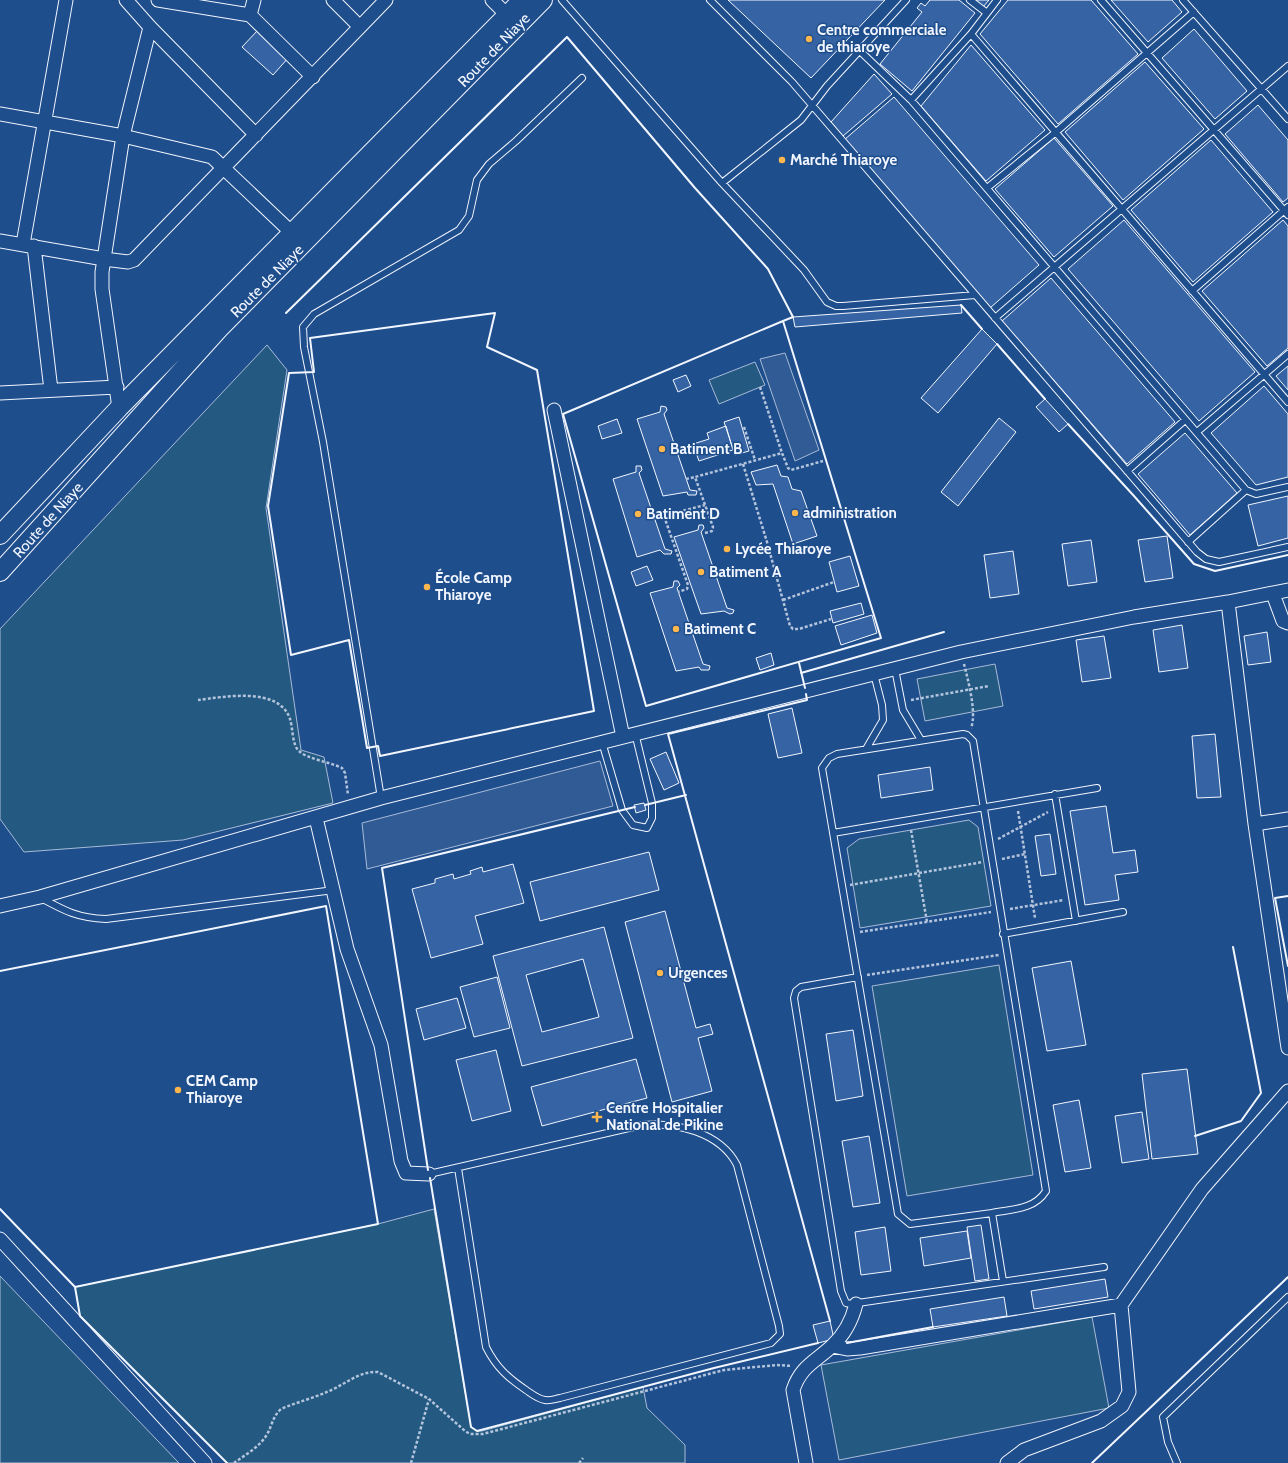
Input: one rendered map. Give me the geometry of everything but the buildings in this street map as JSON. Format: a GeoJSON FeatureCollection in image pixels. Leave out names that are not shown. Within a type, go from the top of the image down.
{"type":"FeatureCollection","features":[{"type":"Feature","properties":{"kind":"main road","name":"Route de Niaye"},"geometry":{"type":"LineString","coordinates":[[0,572],[219,329],[499,35],[520,8],[544,0]]}},
{"type":"Feature","properties":{"kind":"main road","name":"Route de Niaye"},"geometry":{"type":"LineString","coordinates":[[0,535],[119,408],[291,232],[499,35]]}},
{"type":"Feature","properties":{"kind":"street"},"geometry":{"type":"LineString","coordinates":[[51,390],[29,245],[46,123],[66,0]]}},
{"type":"Feature","properties":{"kind":"street"},"geometry":{"type":"LineString","coordinates":[[126,0],[150,27],[256,135]]}},
{"type":"Feature","properties":{"kind":"street"},"geometry":{"type":"LineString","coordinates":[[158,0],[250,15],[313,77]]}},
{"type":"Feature","properties":{"kind":"street"},"geometry":{"type":"LineString","coordinates":[[250,15],[254,0]]}},
{"type":"Feature","properties":{"kind":"street"},"geometry":{"type":"LineString","coordinates":[[333,0],[360,27]]}},
{"type":"Feature","properties":{"kind":"street"},"geometry":{"type":"LineString","coordinates":[[0,241],[104,259],[128,262],[134,260],[386,0]]}},
{"type":"Feature","properties":{"kind":"street"},"geometry":{"type":"LineString","coordinates":[[492,0],[520,8]]}},
{"type":"Feature","properties":{"kind":"street"},"geometry":{"type":"LineString","coordinates":[[119,408],[102,289],[104,259],[123,136],[150,27]]}},
{"type":"Feature","properties":{"kind":"street"},"geometry":{"type":"LineString","coordinates":[[0,114],[123,136],[209,156],[216,159],[291,232]]}},
{"type":"Feature","properties":{"kind":"street"},"geometry":{"type":"LineString","coordinates":[[0,393],[117,387]]}},
{"type":"Feature","properties":{"kind":"street"},"geometry":{"type":"LineString","coordinates":[[554,410],[629,735]]}},
{"type":"Feature","properties":{"kind":"street"},"geometry":{"type":"LineString","coordinates":[[0,906],[40,897],[381,798],[961,652],[1134,617],[1228,602],[1288,590]]}},
{"type":"Feature","properties":{"kind":"street"},"geometry":{"type":"LineString","coordinates":[[1272,594],[1283,621],[1288,623]]}},
{"type":"Feature","properties":{"kind":"street"},"geometry":{"type":"LineString","coordinates":[[1228,602],[1255,824],[1285,1000],[1288,1048]]}},
{"type":"Feature","properties":{"kind":"street"},"geometry":{"type":"LineString","coordinates":[[316,818],[347,949],[381,1045],[401,1161],[406,1172],[429,1174]]}},
{"type":"Feature","properties":{"kind":"street"},"geometry":{"type":"LineString","coordinates":[[1255,824],[1288,819]]}},
{"type":"Feature","properties":{"kind":"street"},"geometry":{"type":"LineString","coordinates":[[1007,1463],[1024,1450],[1101,1421],[1122,1406],[1129,1392],[1121,1305],[1202,1189],[1288,1090]]}},
{"type":"Feature","properties":{"kind":"street"},"geometry":{"type":"LineString","coordinates":[[0,1239],[205,1463]]}},
{"type":"Feature","properties":{"kind":"street"},"geometry":{"type":"LineString","coordinates":[[806,1463],[793,1390],[797,1379],[805,1367],[832,1346],[851,1323],[856,1304]]}},
{"type":"Feature","properties":{"kind":"street"},"geometry":{"type":"LineString","coordinates":[[832,1346],[847,1349],[860,1348],[1121,1305]]}},
{"type":"Feature","properties":{"kind":"lane"},"geometry":{"type":"LineString","coordinates":[[562,0],[722,183],[794,259],[831,304],[843,306],[975,295]]}},
{"type":"Feature","properties":{"kind":"lane"},"geometry":{"type":"LineString","coordinates":[[710,0],[792,82],[1188,542],[1206,559],[1219,562],[1288,547]]}},
{"type":"Feature","properties":{"kind":"lane"},"geometry":{"type":"LineString","coordinates":[[722,183],[796,125],[835,77],[906,0]]}},
{"type":"Feature","properties":{"kind":"lane"},"geometry":{"type":"LineString","coordinates":[[970,0],[987,13]]}},
{"type":"Feature","properties":{"kind":"lane"},"geometry":{"type":"LineString","coordinates":[[911,100],[971,34],[997,0]]}},
{"type":"Feature","properties":{"kind":"lane"},"geometry":{"type":"LineString","coordinates":[[1101,0],[1287,211],[1192,291]]}},
{"type":"Feature","properties":{"kind":"lane"},"geometry":{"type":"LineString","coordinates":[[1183,0],[1288,119]]}},
{"type":"Feature","properties":{"kind":"lane"},"geometry":{"type":"LineString","coordinates":[[987,188],[1056,132],[1194,12]]}},
{"type":"Feature","properties":{"kind":"lane"},"geometry":{"type":"LineString","coordinates":[[971,34],[1288,402]]}},
{"type":"Feature","properties":{"kind":"lane"},"geometry":{"type":"LineString","coordinates":[[860,51],[911,100],[1246,490],[1256,494],[1288,487]]}},
{"type":"Feature","properties":{"kind":"lane"},"geometry":{"type":"LineString","coordinates":[[995,318],[1288,66]]}},
{"type":"Feature","properties":{"kind":"lane"},"geometry":{"type":"LineString","coordinates":[[381,798],[323,442],[304,347],[303,327],[314,314],[459,230],[469,216],[477,180],[489,164],[516,141],[582,78]]}},
{"type":"Feature","properties":{"kind":"lane"},"geometry":{"type":"LineString","coordinates":[[1197,432],[1288,354]]}},
{"type":"Feature","properties":{"kind":"lane"},"geometry":{"type":"LineString","coordinates":[[1127,471],[1185,420]]}},
{"type":"Feature","properties":{"kind":"lane"},"geometry":{"type":"LineString","coordinates":[[1188,542],[1246,490]]}},
{"type":"Feature","properties":{"kind":"lane"},"geometry":{"type":"LineString","coordinates":[[894,669],[901,701],[910,723],[921,740]]}},
{"type":"Feature","properties":{"kind":"lane"},"geometry":{"type":"LineString","coordinates":[[866,749],[883,720],[882,705],[874,674]]}},
{"type":"Feature","properties":{"kind":"lane"},"geometry":{"type":"LineString","coordinates":[[963,734],[967,735],[973,740],[999,911],[1046,1191],[1041,1199],[1030,1206],[992,1213],[910,1224],[898,1214],[822,768],[829,758],[837,754],[866,749],[963,734]]}},
{"type":"Feature","properties":{"kind":"lane"},"geometry":{"type":"LineString","coordinates":[[602,742],[622,810],[632,825],[647,828],[652,818],[652,803],[629,735]]}},
{"type":"Feature","properties":{"kind":"lane"},"geometry":{"type":"LineString","coordinates":[[833,833],[1016,800],[1097,788]]}},
{"type":"Feature","properties":{"kind":"lane"},"geometry":{"type":"LineString","coordinates":[[1055,794],[1076,921]]}},
{"type":"Feature","properties":{"kind":"lane"},"geometry":{"type":"LineString","coordinates":[[40,897],[67,912],[87,918],[106,919],[334,890]]}},
{"type":"Feature","properties":{"kind":"lane"},"geometry":{"type":"LineString","coordinates":[[1003,934],[1123,912]]}},
{"type":"Feature","properties":{"kind":"lane"},"geometry":{"type":"LineString","coordinates":[[858,977],[801,987],[796,991],[794,998],[841,1291],[846,1303],[856,1304],[1104,1267]]}},
{"type":"Feature","properties":{"kind":"lane"},"geometry":{"type":"LineString","coordinates":[[429,1174],[642,1125],[665,1124],[686,1128],[705,1135],[725,1147],[737,1165],[780,1326],[780,1334],[771,1343],[560,1398],[551,1400],[538,1398],[509,1379],[500,1371],[486,1347],[458,1168]]}},
{"type":"Feature","properties":{"kind":"lane"},"geometry":{"type":"LineString","coordinates":[[992,1213],[1003,1281]]}},
{"type":"Feature","properties":{"kind":"lane"},"geometry":{"type":"LineString","coordinates":[[1177,1463],[1168,1442],[1163,1417],[1288,1297]]}},
{"type":"Feature","properties":{"kind":"path"},"geometry":{"type":"LineString","coordinates":[[760,387],[788,468],[790,470],[823,461]]}},
{"type":"Feature","properties":{"kind":"path"},"geometry":{"type":"LineString","coordinates":[[744,427],[756,460]]}},
{"type":"Feature","properties":{"kind":"path"},"geometry":{"type":"LineString","coordinates":[[686,479],[782,453]]}},
{"type":"Feature","properties":{"kind":"path"},"geometry":{"type":"LineString","coordinates":[[743,464],[790,626],[793,629],[799,629],[831,619]]}},
{"type":"Feature","properties":{"kind":"path"},"geometry":{"type":"LineString","coordinates":[[695,477],[713,529],[705,533]]}},
{"type":"Feature","properties":{"kind":"path"},"geometry":{"type":"LineString","coordinates":[[658,517],[705,505]]}},
{"type":"Feature","properties":{"kind":"path"},"geometry":{"type":"LineString","coordinates":[[664,516],[688,585],[687,589],[678,592]]}},
{"type":"Feature","properties":{"kind":"path"},"geometry":{"type":"LineString","coordinates":[[783,600],[834,582]]}},
{"type":"Feature","properties":{"kind":"path"},"geometry":{"type":"LineString","coordinates":[[961,652],[974,721],[967,735]]}},
{"type":"Feature","properties":{"kind":"path"},"geometry":{"type":"LineString","coordinates":[[901,701],[989,686]]}},
{"type":"Feature","properties":{"kind":"path"},"geometry":{"type":"LineString","coordinates":[[198,700],[248,695],[260,697],[282,706],[290,719],[296,748],[299,751],[342,768],[345,773],[350,807]]}},
{"type":"Feature","properties":{"kind":"path"},"geometry":{"type":"LineString","coordinates":[[1016,800],[1037,927]]}},
{"type":"Feature","properties":{"kind":"path"},"geometry":{"type":"LineString","coordinates":[[989,843],[1058,808]]}},
{"type":"Feature","properties":{"kind":"path"},"geometry":{"type":"LineString","coordinates":[[909,819],[927,922]]}},
{"type":"Feature","properties":{"kind":"path"},"geometry":{"type":"LineString","coordinates":[[843,886],[919,874],[1025,854]]}},
{"type":"Feature","properties":{"kind":"path"},"geometry":{"type":"LineString","coordinates":[[851,934],[1073,899]]}},
{"type":"Feature","properties":{"kind":"path"},"geometry":{"type":"LineString","coordinates":[[858,977],[1007,954]]}},
{"type":"Feature","properties":{"kind":"path"},"geometry":{"type":"LineString","coordinates":[[234,1463],[263,1440],[267,1435],[276,1413],[282,1409],[329,1391],[361,1373],[369,1371],[378,1372],[429,1399],[470,1434],[483,1434],[724,1370],[777,1364],[805,1367]]}},
{"type":"Feature","properties":{"kind":"path"},"geometry":{"type":"LineString","coordinates":[[411,1463],[429,1399]]}},
{"type":"Feature","properties":{"kind":"path"},"geometry":{"type":"LineString","coordinates":[[579,1463],[583,1458]]}},
{"type":"Feature","properties":{"kind":"shaded area"},"geometry":{"type":"Polygon","coordinates":[[[267,345],[287,370],[266,508],[301,750],[324,757],[333,803],[183,840],[24,852],[0,819],[0,629],[267,345]]]}},
{"type":"Feature","properties":{"kind":"shaded area"},"geometry":{"type":"Polygon","coordinates":[[[785,353],[819,450],[795,461],[760,359],[785,353]]]}},
{"type":"Feature","properties":{"kind":"shaded area"},"geometry":{"type":"Polygon","coordinates":[[[755,362],[765,385],[719,404],[709,380],[755,362]]]}},
{"type":"Feature","properties":{"kind":"shaded area"},"geometry":{"type":"Polygon","coordinates":[[[995,664],[1003,706],[925,721],[917,679],[995,664]]]}},
{"type":"Feature","properties":{"kind":"shaded area"},"geometry":{"type":"Polygon","coordinates":[[[600,761],[613,806],[367,869],[362,823],[600,761]]]}},
{"type":"Feature","properties":{"kind":"shaded area"},"geometry":{"type":"Polygon","coordinates":[[[969,820],[978,827],[991,906],[860,928],[847,848],[859,839],[969,820]]]}},
{"type":"Feature","properties":{"kind":"shaded area"},"geometry":{"type":"Polygon","coordinates":[[[999,965],[1033,1175],[907,1196],[872,986],[999,965]]]}},
{"type":"Feature","properties":{"kind":"shaded area"},"geometry":{"type":"Polygon","coordinates":[[[434,1209],[471,1427],[477,1431],[482,1431],[643,1387],[647,1408],[685,1445],[685,1463],[227,1463],[80,1316],[75,1287],[378,1224],[434,1209]]]}},
{"type":"Feature","properties":{"kind":"shaded area"},"geometry":{"type":"Polygon","coordinates":[[[0,1276],[179,1463],[0,1463],[0,1276]]]}},
{"type":"Feature","properties":{"kind":"shaded area"},"geometry":{"type":"Polygon","coordinates":[[[1092,1317],[1109,1408],[839,1460],[821,1365],[1092,1317]]]}},
{"type":"Feature","properties":{"kind":"wall"},"geometry":{"type":"LineString","coordinates":[[286,313],[567,37],[695,188],[768,269],[793,317],[783,321]]}},
{"type":"Feature","properties":{"kind":"wall"},"geometry":{"type":"LineString","coordinates":[[961,305],[982,329]]}},
{"type":"Feature","properties":{"kind":"wall"},"geometry":{"type":"LineString","coordinates":[[495,313],[487,347],[537,370],[594,711],[380,756],[378,746],[367,748],[349,640],[291,655],[268,506],[289,373],[314,372],[310,338],[495,313]]}},
{"type":"Feature","properties":{"kind":"wall"},"geometry":{"type":"LineString","coordinates":[[783,321],[881,638],[646,706],[563,414],[783,321]]}},
{"type":"Feature","properties":{"kind":"wall"},"geometry":{"type":"LineString","coordinates":[[997,344],[1045,399]]}},
{"type":"Feature","properties":{"kind":"wall"},"geometry":{"type":"LineString","coordinates":[[1068,424],[1194,564],[1215,571],[1288,555]]}},
{"type":"Feature","properties":{"kind":"wall"},"geometry":{"type":"LineString","coordinates":[[801,673],[944,632]]}},
{"type":"Feature","properties":{"kind":"wall"},"geometry":{"type":"LineString","coordinates":[[799,663],[805,688]]}},
{"type":"Feature","properties":{"kind":"wall"},"geometry":{"type":"LineString","coordinates":[[806,694],[807,700],[668,734],[830,1321]]}},
{"type":"Feature","properties":{"kind":"wall"},"geometry":{"type":"LineString","coordinates":[[645,805],[686,795]]}},
{"type":"Feature","properties":{"kind":"wall"},"geometry":{"type":"LineString","coordinates":[[428,1170],[382,868],[635,807]]}},
{"type":"Feature","properties":{"kind":"wall"},"geometry":{"type":"LineString","coordinates":[[1288,896],[1275,898],[1288,966]]}},
{"type":"Feature","properties":{"kind":"wall"},"geometry":{"type":"LineString","coordinates":[[0,971],[326,906],[378,1224],[75,1287],[0,1209]]}},
{"type":"Feature","properties":{"kind":"wall"},"geometry":{"type":"LineString","coordinates":[[1195,1136],[1241,1121],[1261,1093],[1233,947]]}},
{"type":"Feature","properties":{"kind":"wall"},"geometry":{"type":"LineString","coordinates":[[430,1178],[471,1427],[477,1431],[714,1368],[818,1343]]}},
{"type":"Feature","properties":{"kind":"wall"},"geometry":{"type":"LineString","coordinates":[[1092,1463],[1288,1277]]}},
{"type":"Feature","properties":{"kind":"wall"},"geometry":{"type":"LineString","coordinates":[[75,1287],[80,1316],[227,1463]]}},
{"type":"Feature","properties":{"kind":"wall"},"geometry":{"type":"LineString","coordinates":[[847,1343],[933,1327]]}},
{"type":"Feature","properties":{"kind":"place","name":"Centre commerciale de thiaroye"},"geometry":{"type":"Point","coordinates":[809,39]}},
{"type":"Feature","properties":{"kind":"place","name":"Marché Thiaroye"},"geometry":{"type":"Point","coordinates":[782,160]}},
{"type":"Feature","properties":{"kind":"place","name":"Batiment B"},"geometry":{"type":"Point","coordinates":[662,449]}},
{"type":"Feature","properties":{"kind":"place","name":"administration"},"geometry":{"type":"Point","coordinates":[795,513]}},
{"type":"Feature","properties":{"kind":"place","name":"Batiment D"},"geometry":{"type":"Point","coordinates":[638,514]}},
{"type":"Feature","properties":{"kind":"place","name":"Lycée Thiaroye"},"geometry":{"type":"Point","coordinates":[727,549]}},
{"type":"Feature","properties":{"kind":"place","name":"Batiment A"},"geometry":{"type":"Point","coordinates":[701,572]}},
{"type":"Feature","properties":{"kind":"place","name":"École Camp Thiaroye"},"geometry":{"type":"Point","coordinates":[427,587]}},
{"type":"Feature","properties":{"kind":"place","name":"Batiment C"},"geometry":{"type":"Point","coordinates":[676,629]}},
{"type":"Feature","properties":{"kind":"place","name":"Urgences"},"geometry":{"type":"Point","coordinates":[660,973]}},
{"type":"Feature","properties":{"kind":"place","name":"CEM Camp Thiaroye"},"geometry":{"type":"Point","coordinates":[178,1090]}},
{"type":"Feature","properties":{"kind":"place","name":"Centre Hospitalier National de Pikine"},"geometry":{"type":"Point","coordinates":[597,1117]}}]}
